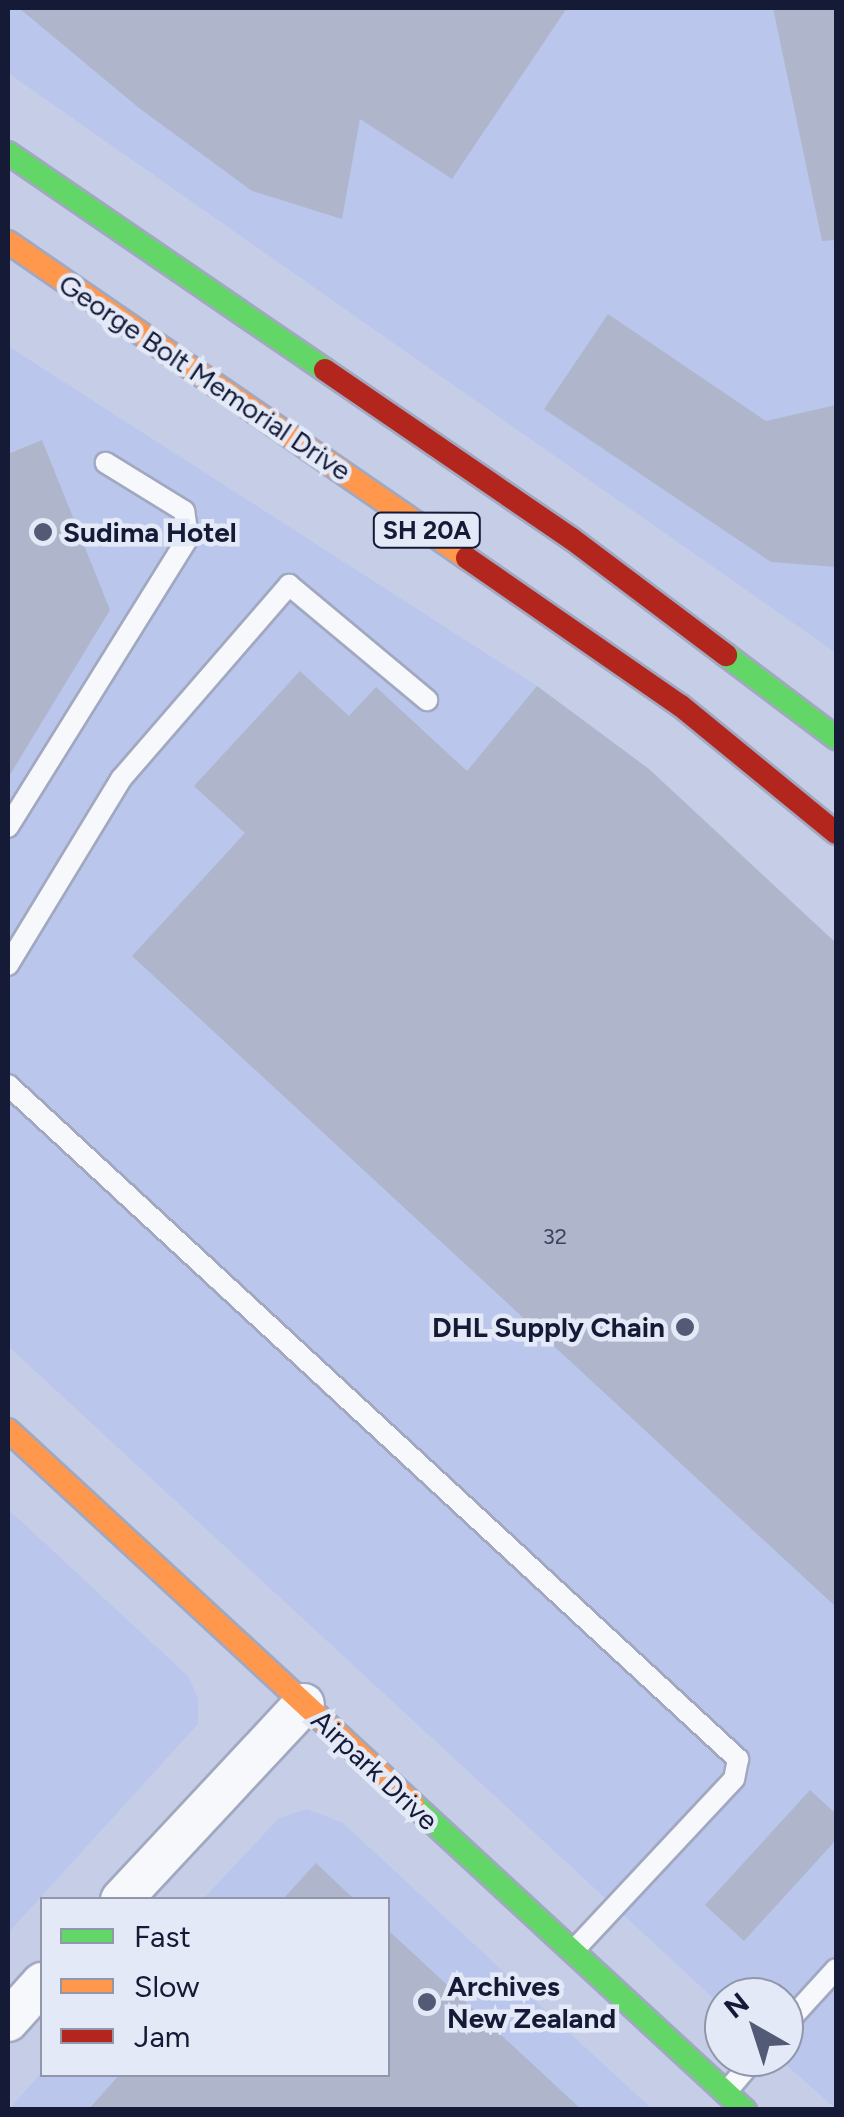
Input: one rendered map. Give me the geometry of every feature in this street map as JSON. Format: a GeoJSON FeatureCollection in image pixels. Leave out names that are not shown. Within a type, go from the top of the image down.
{"type":"FeatureCollection","features":[{"type":"Feature","properties":{"kind":"main road","name":"SH 20A"},"geometry":{"type":"LineString","coordinates":[[8,154],[572,539],[836,738]]}},
{"type":"Feature","properties":{"kind":"main road","name":"George Bolt Memorial Drive"},"geometry":{"type":"LineString","coordinates":[[8,242],[681,706],[836,832]]}},
{"type":"Feature","properties":{"kind":"main road","name":"Airpark Drive"},"geometry":{"type":"LineString","coordinates":[[8,1430],[745,2110]]}},
{"type":"Feature","properties":{"kind":"street"},"geometry":{"type":"LineString","coordinates":[[124,1897],[304,1704]]}},
{"type":"Feature","properties":{"kind":"street"},"geometry":{"type":"LineString","coordinates":[[8,2021],[40,1986]]}},
{"type":"Feature","properties":{"kind":"lane"},"geometry":{"type":"LineString","coordinates":[[8,827],[188,538],[184,511],[106,463]]}},
{"type":"Feature","properties":{"kind":"lane"},"geometry":{"type":"LineString","coordinates":[[8,966],[121,780],[289,585],[427,700]]}},
{"type":"Feature","properties":{"kind":"lane"},"geometry":{"type":"LineString","coordinates":[[8,1086],[738,1759],[734,1779],[572,1951]]}},
{"type":"Feature","properties":{"kind":"lane"},"geometry":{"type":"LineString","coordinates":[[804,2004],[836,1970]]}},
{"type":"Feature","properties":{"kind":"lane"},"geometry":{"type":"LineString","coordinates":[[726,2092],[739,2077]]}},
{"type":"Feature","properties":{"kind":"shaded area"},"geometry":{"type":"Polygon","coordinates":[[[8,8],[836,8],[836,653],[8,73],[8,8]]]}},
{"type":"Feature","properties":{"kind":"shaded area"},"geometry":{"type":"Polygon","coordinates":[[[8,346],[537,686],[649,769],[836,943],[836,2109],[800,2077],[804,2077],[804,1977],[704,1977],[704,1990],[8,1346],[8,346]]]}},
{"type":"Feature","properties":{"kind":"shaded area"},"geometry":{"type":"Polygon","coordinates":[[[8,1509],[189,1677],[198,1699],[198,1724],[8,1933],[8,1509]]]}},
{"type":"Feature","properties":{"kind":"shaded area"},"geometry":{"type":"Polygon","coordinates":[[[307,1809],[343,1823],[652,2109],[8,2110],[40,2074],[390,2077],[390,1897],[205,1897],[279,1818],[307,1809]]]}},
{"type":"Feature","properties":{"kind":"building"},"geometry":{"type":"Polygon","coordinates":[[[19,8],[567,8],[452,179],[360,119],[342,219],[252,191],[139,108],[19,8]]]}},
{"type":"Feature","properties":{"kind":"building"},"geometry":{"type":"Polygon","coordinates":[[[773,8],[836,8],[836,240],[822,241],[773,8]]]}},
{"type":"Feature","properties":{"kind":"building"},"geometry":{"type":"Polygon","coordinates":[[[608,314],[766,421],[836,405],[836,567],[771,562],[544,409],[608,314]]]}},
{"type":"Feature","properties":{"kind":"building","name":"Sudima Hotel"},"geometry":{"type":"Polygon","coordinates":[[[42,440],[110,610],[8,778],[8,454],[42,440]]]}},
{"type":"Feature","properties":{"kind":"building","name":"DHL Supply Chain"},"geometry":{"type":"Polygon","coordinates":[[[300,671],[349,716],[376,687],[467,771],[537,686],[649,769],[836,943],[836,1607],[132,956],[245,833],[194,786],[300,671]]]}},
{"type":"Feature","properties":{"kind":"building"},"geometry":{"type":"Polygon","coordinates":[[[810,1790],[836,1814],[836,1840],[744,1941],[705,1905],[810,1790]]]}},
{"type":"Feature","properties":{"kind":"building"},"geometry":{"type":"Polygon","coordinates":[[[316,1863],[352,1897],[285,1897],[316,1863]]]}},
{"type":"Feature","properties":{"kind":"building","name":"Archives New Zealand"},"geometry":{"type":"Polygon","coordinates":[[[390,1932],[582,2110],[88,2110],[117,2077],[390,2077],[390,1932]]]}},
{"type":"Feature","properties":{"kind":"traffic: fast"},"geometry":{"type":"LineString","coordinates":[[8,153],[325,370]]}},
{"type":"Feature","properties":{"kind":"traffic: fast"},"geometry":{"type":"LineString","coordinates":[[726,655],[836,738]]}},
{"type":"Feature","properties":{"kind":"traffic: fast"},"geometry":{"type":"LineString","coordinates":[[413,1804],[745,2110]]}},
{"type":"Feature","properties":{"kind":"traffic: slow"},"geometry":{"type":"LineString","coordinates":[[8,242],[467,558]]}},
{"type":"Feature","properties":{"kind":"traffic: slow"},"geometry":{"type":"LineString","coordinates":[[8,1430],[413,1804]]}},
{"type":"Feature","properties":{"kind":"traffic: jam"},"geometry":{"type":"LineString","coordinates":[[325,370],[572,539],[726,655]]}},
{"type":"Feature","properties":{"kind":"traffic: jam"},"geometry":{"type":"LineString","coordinates":[[467,558],[681,706],[836,833]]}},
{"type":"Feature","properties":{"kind":"place","name":"Sudima Hotel"},"geometry":{"type":"Point","coordinates":[43,532]}},
{"type":"Feature","properties":{"kind":"place","name":"DHL Supply Chain"},"geometry":{"type":"Point","coordinates":[685,1327]}},
{"type":"Feature","properties":{"kind":"place","name":"Archives New Zealand"},"geometry":{"type":"Point","coordinates":[427,2002]}}]}
